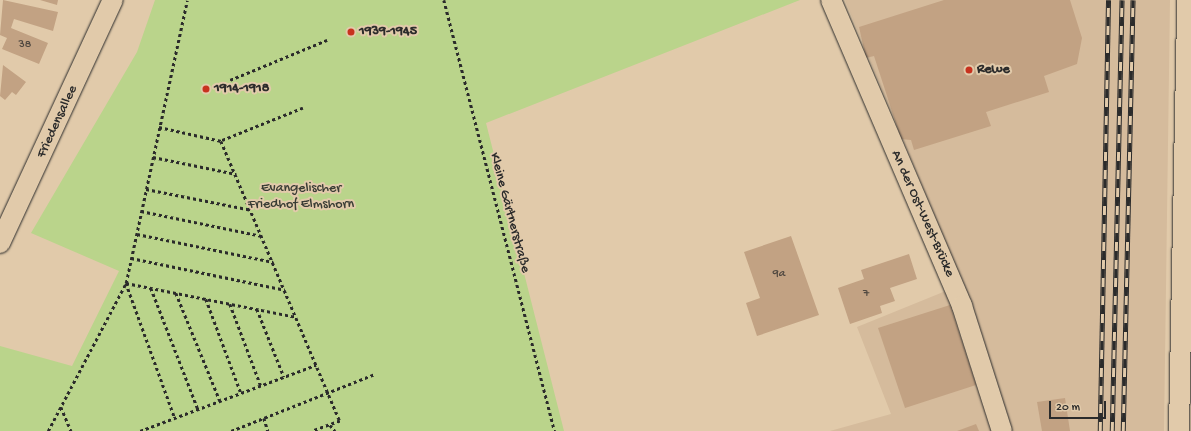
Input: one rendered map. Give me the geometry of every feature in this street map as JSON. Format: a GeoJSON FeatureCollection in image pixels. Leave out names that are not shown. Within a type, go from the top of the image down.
{"type":"FeatureCollection","features":[{"type":"Feature","properties":{"kind":"street","name":"Friedensallee"},"geometry":{"type":"LineString","coordinates":[[0,243],[113,0]]}},
{"type":"Feature","properties":{"kind":"street","name":"An der Ost-West-Brücke"},"geometry":{"type":"LineString","coordinates":[[831,0],[962,306],[1002,431]]}},
{"type":"Feature","properties":{"kind":"street"},"geometry":{"type":"LineString","coordinates":[[1179,431],[1187,0]]}},
{"type":"Feature","properties":{"kind":"path"},"geometry":{"type":"LineString","coordinates":[[48,431],[126,283],[187,0]]}},
{"type":"Feature","properties":{"kind":"path","name":"Kleine Gärtnerstraße"},"geometry":{"type":"LineString","coordinates":[[444,0],[555,431]]}},
{"type":"Feature","properties":{"kind":"path"},"geometry":{"type":"LineString","coordinates":[[230,80],[326,40]]}},
{"type":"Feature","properties":{"kind":"path"},"geometry":{"type":"LineString","coordinates":[[159,127],[221,141],[303,108]]}},
{"type":"Feature","properties":{"kind":"path"},"geometry":{"type":"LineString","coordinates":[[221,141],[237,174],[340,421],[313,431]]}},
{"type":"Feature","properties":{"kind":"path"},"geometry":{"type":"LineString","coordinates":[[153,157],[237,174]]}},
{"type":"Feature","properties":{"kind":"path"},"geometry":{"type":"LineString","coordinates":[[146,189],[252,210]]}},
{"type":"Feature","properties":{"kind":"path"},"geometry":{"type":"LineString","coordinates":[[141,211],[263,236]]}},
{"type":"Feature","properties":{"kind":"path"},"geometry":{"type":"LineString","coordinates":[[137,234],[274,262]]}},
{"type":"Feature","properties":{"kind":"path"},"geometry":{"type":"LineString","coordinates":[[131,258],[285,290]]}},
{"type":"Feature","properties":{"kind":"path"},"geometry":{"type":"LineString","coordinates":[[126,283],[296,317]]}},
{"type":"Feature","properties":{"kind":"path"},"geometry":{"type":"LineString","coordinates":[[126,283],[175,418]]}},
{"type":"Feature","properties":{"kind":"path"},"geometry":{"type":"LineString","coordinates":[[152,288],[198,409]]}},
{"type":"Feature","properties":{"kind":"path"},"geometry":{"type":"LineString","coordinates":[[176,293],[220,401]]}},
{"type":"Feature","properties":{"kind":"path"},"geometry":{"type":"LineString","coordinates":[[206,299],[241,393]]}},
{"type":"Feature","properties":{"kind":"path"},"geometry":{"type":"LineString","coordinates":[[230,304],[261,386]]}},
{"type":"Feature","properties":{"kind":"path"},"geometry":{"type":"LineString","coordinates":[[257,309],[284,377]]}},
{"type":"Feature","properties":{"kind":"path"},"geometry":{"type":"LineString","coordinates":[[140,431],[316,365]]}},
{"type":"Feature","properties":{"kind":"path"},"geometry":{"type":"LineString","coordinates":[[231,431],[375,374]]}},
{"type":"Feature","properties":{"kind":"path"},"geometry":{"type":"LineString","coordinates":[[60,407],[71,431]]}},
{"type":"Feature","properties":{"kind":"path"},"geometry":{"type":"LineString","coordinates":[[264,418],[268,431]]}},
{"type":"Feature","properties":{"kind":"path"},"geometry":{"type":"LineString","coordinates":[[330,425],[336,431]]}},
{"type":"Feature","properties":{"kind":"shaded area"},"geometry":{"type":"Polygon","coordinates":[[[845,0],[1170,0],[1164,431],[830,431],[891,414],[857,327],[963,284],[845,0]]]}},
{"type":"Feature","properties":{"kind":"green space","name":"Evangelischer Friedhof Elmshorn"},"geometry":{"type":"Polygon","coordinates":[[[155,0],[800,0],[486,123],[564,431],[0,431],[0,346],[72,366],[119,271],[31,233],[137,52],[155,0]]]}},
{"type":"Feature","properties":{"kind":"building"},"geometry":{"type":"Polygon","coordinates":[[[3,0],[58,12],[53,31],[14,19],[11,28],[48,43],[39,64],[2,49],[7,38],[0,35],[3,0]]]}},
{"type":"Feature","properties":{"kind":"building"},"geometry":{"type":"Polygon","coordinates":[[[40,0],[58,0],[57,5],[40,0]]]}},
{"type":"Feature","properties":{"kind":"building","name":"Rewe"},"geometry":{"type":"Polygon","coordinates":[[[944,0],[1070,0],[1082,38],[1077,64],[1044,76],[1049,92],[986,112],[991,126],[914,150],[911,140],[901,139],[874,56],[866,58],[859,27],[944,0]]]}},
{"type":"Feature","properties":{"kind":"building"},"geometry":{"type":"Polygon","coordinates":[[[3,65],[26,82],[16,95],[12,92],[5,100],[0,96],[3,65]]]}},
{"type":"Feature","properties":{"kind":"building"},"geometry":{"type":"Polygon","coordinates":[[[791,236],[819,315],[757,336],[746,303],[760,298],[744,252],[791,236]]]}},
{"type":"Feature","properties":{"kind":"building"},"geometry":{"type":"Polygon","coordinates":[[[909,254],[917,279],[890,288],[895,301],[880,306],[882,313],[850,324],[838,288],[864,279],[861,270],[909,254]]]}},
{"type":"Feature","properties":{"kind":"building"},"geometry":{"type":"Polygon","coordinates":[[[950,305],[976,385],[905,408],[878,328],[950,305]]]}},
{"type":"Feature","properties":{"kind":"building"},"geometry":{"type":"Polygon","coordinates":[[[1065,398],[1070,431],[1042,431],[1037,402],[1065,398]]]}},
{"type":"Feature","properties":{"kind":"building"},"geometry":{"type":"Polygon","coordinates":[[[976,424],[979,431],[957,431],[976,424]]]}},
{"type":"Feature","properties":{"kind":"railway"},"geometry":{"type":"LineString","coordinates":[[1100,431],[1108,0]]}},
{"type":"Feature","properties":{"kind":"railway"},"geometry":{"type":"LineString","coordinates":[[1112,431],[1122,0]]}},
{"type":"Feature","properties":{"kind":"railway"},"geometry":{"type":"LineString","coordinates":[[1123,431],[1133,0]]}},
{"type":"Feature","properties":{"kind":"place","name":"1939-1945"},"geometry":{"type":"Point","coordinates":[351,32]}},
{"type":"Feature","properties":{"kind":"place","name":"Rewe"},"geometry":{"type":"Point","coordinates":[969,70]}},
{"type":"Feature","properties":{"kind":"place","name":"1914-1918"},"geometry":{"type":"Point","coordinates":[206,89]}}]}
